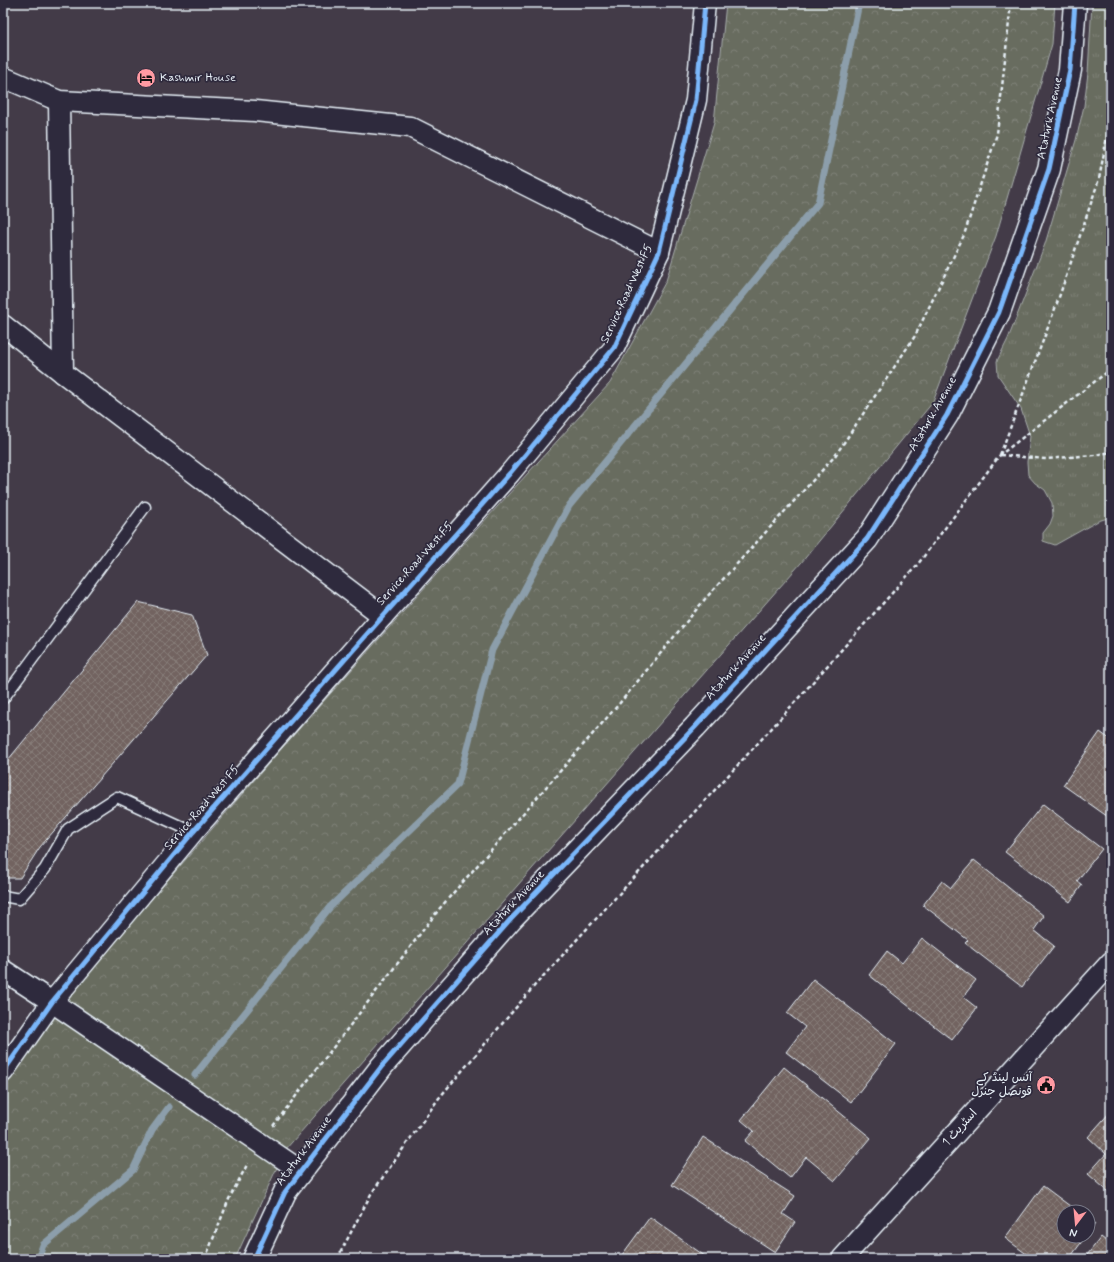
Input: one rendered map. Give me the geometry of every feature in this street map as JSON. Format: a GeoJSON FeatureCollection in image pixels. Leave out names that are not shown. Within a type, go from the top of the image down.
{"type":"FeatureCollection","features":[{"type":"Feature","properties":{"kind":"street","name":"Service Road West F5"},"geometry":{"type":"LineString","coordinates":[[3,1072],[52,1002],[193,832],[382,616],[510,473],[614,348],[659,252],[696,100],[705,3]]}},
{"type":"Feature","properties":{"kind":"street","name":"Ataturk Avenue"},"geometry":{"type":"LineString","coordinates":[[254,1259],[285,1192],[382,1066],[511,919],[695,727],[867,539],[947,415],[999,312],[1049,169],[1070,70],[1075,3]]}},
{"type":"Feature","properties":{"kind":"street"},"geometry":{"type":"LineString","coordinates":[[3,77],[59,101],[255,111],[410,127],[659,252]]}},
{"type":"Feature","properties":{"kind":"street"},"geometry":{"type":"LineString","coordinates":[[59,101],[64,373]]}},
{"type":"Feature","properties":{"kind":"street"},"geometry":{"type":"LineString","coordinates":[[3,325],[382,616]]}},
{"type":"Feature","properties":{"kind":"street","name":"اسٹریٹ 1"},"geometry":{"type":"LineString","coordinates":[[842,1259],[1111,962]]}},
{"type":"Feature","properties":{"kind":"street"},"geometry":{"type":"LineString","coordinates":[[3,970],[301,1171]]}},
{"type":"Feature","properties":{"kind":"lane"},"geometry":{"type":"LineString","coordinates":[[3,699],[145,507]]}},
{"type":"Feature","properties":{"kind":"lane"},"geometry":{"type":"LineString","coordinates":[[3,896],[19,899],[45,869],[68,829],[117,797],[193,832]]}},
{"type":"Feature","properties":{"kind":"path"},"geometry":{"type":"LineString","coordinates":[[205,1259],[229,1199],[259,1144],[440,908],[619,704],[705,599],[840,450],[915,336],[964,235],[997,134],[1011,3]]}},
{"type":"Feature","properties":{"kind":"path"},"geometry":{"type":"LineString","coordinates":[[1000,455],[1056,306],[1084,225],[1099,179],[1111,116]]}},
{"type":"Feature","properties":{"kind":"path"},"geometry":{"type":"LineString","coordinates":[[1107,140],[1111,143]]}},
{"type":"Feature","properties":{"kind":"path"},"geometry":{"type":"LineString","coordinates":[[337,1259],[371,1194],[438,1098],[536,984],[770,730],[918,564],[1000,455],[1111,369]]}},
{"type":"Feature","properties":{"kind":"path"},"geometry":{"type":"LineString","coordinates":[[1000,455],[1046,459],[1111,452]]}},
{"type":"Feature","properties":{"kind":"green space"},"geometry":{"type":"Polygon","coordinates":[[[726,3],[1055,3],[1052,44],[996,236],[933,402],[801,563],[285,1150],[235,1259],[3,1259],[3,1080],[42,1020],[92,968],[275,756],[467,540],[610,383],[666,281],[714,123],[726,3]]]}},
{"type":"Feature","properties":{"kind":"green space"},"geometry":{"type":"Polygon","coordinates":[[[1092,3],[1111,3],[1111,517],[1098,521],[1055,545],[1043,541],[1043,533],[1050,524],[1053,516],[1052,503],[1045,490],[1035,483],[1028,475],[1027,462],[1030,436],[1021,409],[998,375],[997,361],[1008,339],[1045,244],[1076,140],[1084,106],[1088,73],[1092,3]]]}},
{"type":"Feature","properties":{"kind":"building"},"geometry":{"type":"Polygon","coordinates":[[[138,602],[192,615],[207,655],[40,847],[20,878],[3,878],[3,766],[138,602]]]}},
{"type":"Feature","properties":{"kind":"building"},"geometry":{"type":"Polygon","coordinates":[[[1100,732],[1111,740],[1111,819],[1063,785],[1100,732]]]}},
{"type":"Feature","properties":{"kind":"building"},"geometry":{"type":"Polygon","coordinates":[[[1043,804],[1102,849],[1077,881],[1082,885],[1070,902],[1005,852],[1043,804]]]}},
{"type":"Feature","properties":{"kind":"building"},"geometry":{"type":"Polygon","coordinates":[[[974,860],[1044,916],[1034,930],[1054,946],[1022,987],[965,943],[968,940],[923,905],[942,881],[951,888],[974,860]]]}},
{"type":"Feature","properties":{"kind":"building"},"geometry":{"type":"Polygon","coordinates":[[[922,938],[976,980],[963,997],[977,1008],[952,1040],[869,975],[887,951],[902,963],[922,938]]]}},
{"type":"Feature","properties":{"kind":"building"},"geometry":{"type":"Polygon","coordinates":[[[813,979],[896,1044],[851,1102],[786,1052],[805,1027],[787,1013],[813,979]]]}},
{"type":"Feature","properties":{"kind":"building"},"geometry":{"type":"Polygon","coordinates":[[[784,1067],[871,1138],[835,1181],[806,1157],[790,1178],[745,1141],[754,1131],[741,1120],[784,1067]]]}},
{"type":"Feature","properties":{"kind":"building"},"geometry":{"type":"Polygon","coordinates":[[[1111,1111],[1111,1194],[1088,1174],[1106,1154],[1088,1137],[1111,1111]]]}},
{"type":"Feature","properties":{"kind":"building"},"geometry":{"type":"Polygon","coordinates":[[[703,1137],[795,1196],[783,1214],[795,1222],[775,1252],[672,1185],[703,1137]]]}},
{"type":"Feature","properties":{"kind":"building"},"geometry":{"type":"Polygon","coordinates":[[[1043,1186],[1067,1204],[1056,1204],[1056,1244],[1080,1244],[1069,1259],[1033,1259],[1005,1238],[1043,1186]]]}},
{"type":"Feature","properties":{"kind":"building"},"geometry":{"type":"Polygon","coordinates":[[[650,1217],[709,1259],[619,1259],[650,1217]]]}},
{"type":"Feature","properties":{"kind":"building"},"geometry":{"type":"Polygon","coordinates":[[[1101,1237],[1111,1245],[1111,1259],[1084,1259],[1101,1237]]]}},
{"type":"Feature","properties":{"kind":"waterway"},"geometry":{"type":"LineString","coordinates":[[195,1075],[330,907],[458,784],[492,650],[569,506],[818,203],[859,3]]}},
{"type":"Feature","properties":{"kind":"waterway"},"geometry":{"type":"LineString","coordinates":[[38,1259],[43,1245],[133,1170],[152,1130],[169,1107]]}},
{"type":"Feature","properties":{"kind":"cycle path"},"geometry":{"type":"LineString","coordinates":[[3,1072],[52,1002],[193,832],[510,473],[614,348],[659,252],[696,100],[705,3]]}},
{"type":"Feature","properties":{"kind":"cycle path"},"geometry":{"type":"LineString","coordinates":[[254,1259],[285,1192],[382,1066],[511,919],[695,727],[867,539],[947,415],[999,312],[1049,169],[1070,70],[1075,3]]}},
{"type":"Feature","properties":{"kind":"place","name":"Kashmir House"},"geometry":{"type":"Point","coordinates":[146,78]}},
{"type":"Feature","properties":{"kind":"place","name":"آئس لینڈ کے قونصل جنرل"},"geometry":{"type":"Point","coordinates":[1046,1085]}}]}
